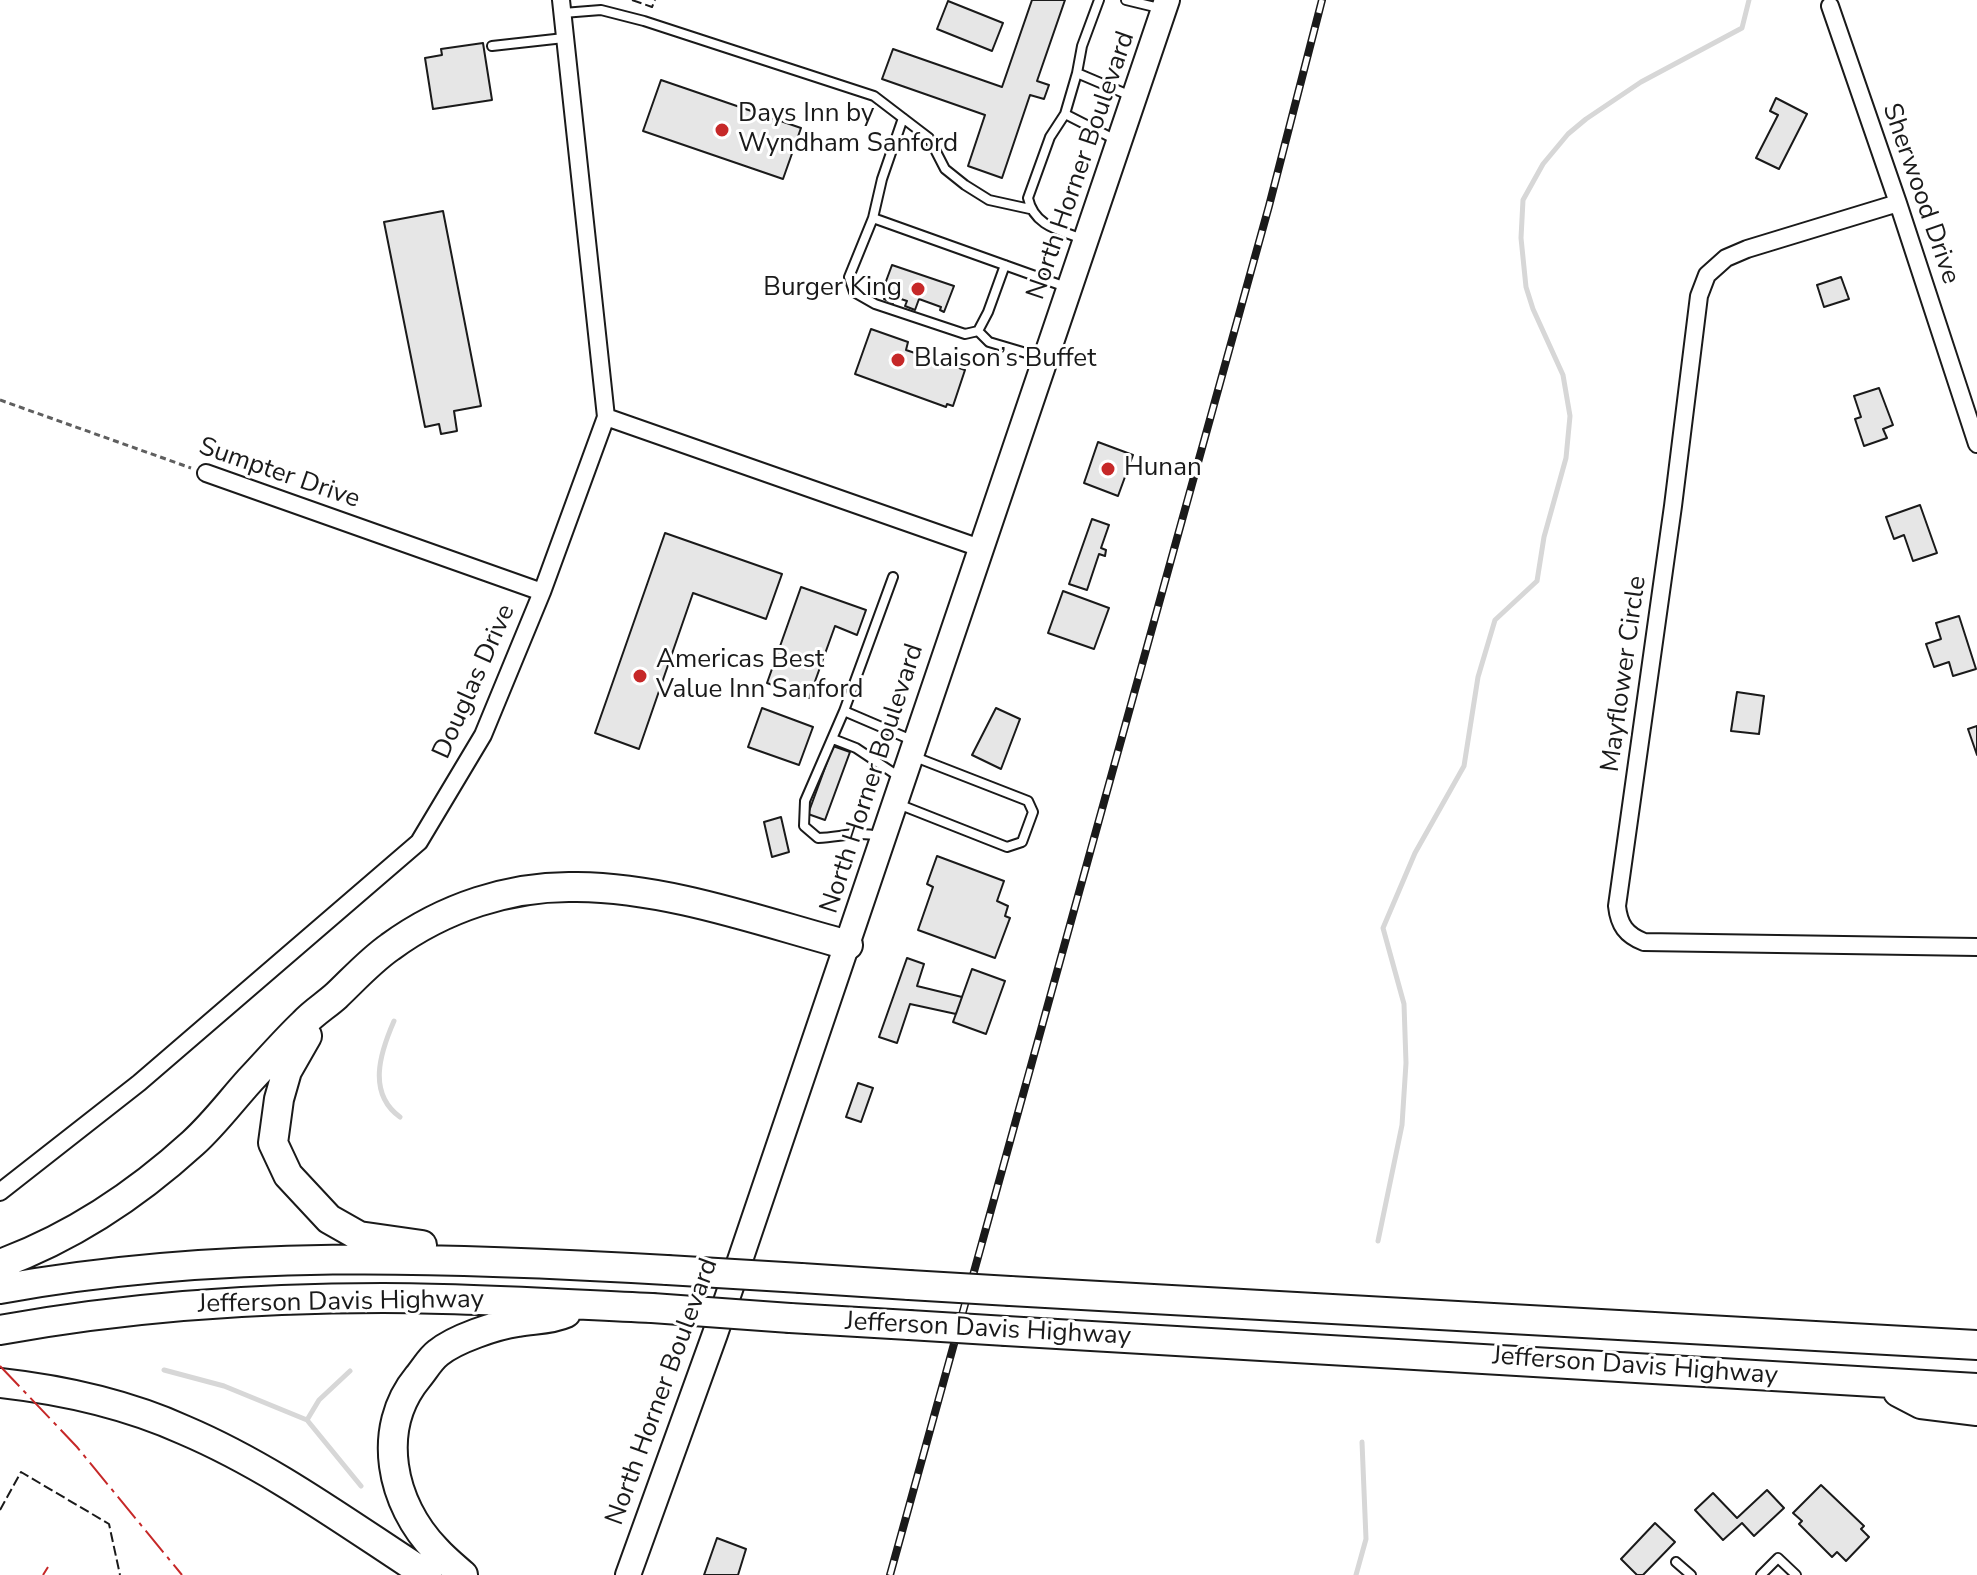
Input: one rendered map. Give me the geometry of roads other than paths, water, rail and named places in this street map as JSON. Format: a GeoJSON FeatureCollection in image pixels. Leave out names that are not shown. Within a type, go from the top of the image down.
{"type":"FeatureCollection","features":[{"type":"Feature","properties":{"kind":"highway"},"geometry":{"type":"LineString","coordinates":[[0,1264],[68,1235],[139,1188],[195,1141],[306,1020],[389,947],[463,907],[490,898],[543,888],[587,887],[660,895],[848,945]]}},
{"type":"Feature","properties":{"kind":"highway"},"geometry":{"type":"LineString","coordinates":[[334,997],[296,1051],[279,1099],[273,1143],[288,1175],[329,1219],[359,1236],[417,1245],[484,1244],[560,1263]]}},
{"type":"Feature","properties":{"kind":"highway","name":"Jefferson Davis Highway"},"geometry":{"type":"LineString","coordinates":[[0,1289],[136,1271],[322,1258],[560,1263],[1010,1291],[1969,1341]]}},
{"type":"Feature","properties":{"kind":"highway","name":"Jefferson Davis Highway"},"geometry":{"type":"LineString","coordinates":[[0,1330],[118,1312],[278,1300],[386,1298],[652,1308],[1977,1388]]}},
{"type":"Feature","properties":{"kind":"highway"},"geometry":{"type":"LineString","coordinates":[[463,1575],[434,1549],[408,1509],[393,1472],[393,1430],[405,1393],[438,1353],[516,1322],[552,1319],[582,1305]]}},
{"type":"Feature","properties":{"kind":"highway"},"geometry":{"type":"LineString","coordinates":[[0,1383],[70,1394],[124,1408],[183,1429],[258,1466],[427,1575]]}},
{"type":"Feature","properties":{"kind":"highway"},"geometry":{"type":"LineString","coordinates":[[1880,1383],[1921,1404],[1977,1411]]}},
{"type":"Feature","properties":{"kind":"main road","name":"North Horner Boulevard"},"geometry":{"type":"LineString","coordinates":[[628,1575],[715,1334],[1166,4]]}},
{"type":"Feature","properties":{"kind":"street","name":"Douglas Drive"},"geometry":{"type":"LineString","coordinates":[[0,1192],[139,1083],[419,842],[483,735],[542,592],[606,417],[562,6]]}},
{"type":"Feature","properties":{"kind":"street","name":"Sherwood Drive"},"geometry":{"type":"LineString","coordinates":[[1830,6],[1977,444]]}},
{"type":"Feature","properties":{"kind":"street","name":"Mayflower Circle"},"geometry":{"type":"LineString","coordinates":[[1898,203],[1747,249],[1716,266],[1703,284],[1617,906],[1627,933],[1644,942],[1977,947]]}},
{"type":"Feature","properties":{"kind":"street"},"geometry":{"type":"LineString","coordinates":[[606,417],[980,548]]}},
{"type":"Feature","properties":{"kind":"street","name":"Sumpter Drive"},"geometry":{"type":"LineString","coordinates":[[206,473],[542,592]]}},
{"type":"Feature","properties":{"kind":"lane"},"geometry":{"type":"LineString","coordinates":[[1088,240],[1043,225],[1030,209],[1028,198],[1050,137],[1065,114],[1082,46],[1099,0]]}},
{"type":"Feature","properties":{"kind":"lane"},"geometry":{"type":"LineString","coordinates":[[1126,0],[1166,4]]}},
{"type":"Feature","properties":{"kind":"lane"},"geometry":{"type":"LineString","coordinates":[[562,6],[601,10],[677,30],[874,96],[929,138],[945,169],[965,185],[989,200],[1030,209]]}},
{"type":"Feature","properties":{"kind":"lane"},"geometry":{"type":"LineString","coordinates":[[492,46],[565,38]]}},
{"type":"Feature","properties":{"kind":"lane"},"geometry":{"type":"LineString","coordinates":[[1077,73],[1135,98]]}},
{"type":"Feature","properties":{"kind":"lane"},"geometry":{"type":"LineString","coordinates":[[1065,114],[1120,143]]}},
{"type":"Feature","properties":{"kind":"lane"},"geometry":{"type":"LineString","coordinates":[[903,118],[882,179],[873,218],[849,277],[854,292],[875,304],[965,334],[978,331],[1005,265]]}},
{"type":"Feature","properties":{"kind":"lane"},"geometry":{"type":"LineString","coordinates":[[873,218],[1071,289]]}},
{"type":"Feature","properties":{"kind":"lane"},"geometry":{"type":"LineString","coordinates":[[978,331],[989,342],[1046,359]]}},
{"type":"Feature","properties":{"kind":"lane"},"geometry":{"type":"LineString","coordinates":[[884,837],[860,832],[818,838],[804,826],[805,801],[844,711],[893,577]]}},
{"type":"Feature","properties":{"kind":"lane"},"geometry":{"type":"LineString","coordinates":[[844,711],[913,748],[1028,801],[1033,812],[1022,842],[1007,847],[895,803]]}},
{"type":"Feature","properties":{"kind":"lane"},"geometry":{"type":"LineString","coordinates":[[833,739],[856,748],[903,779]]}},
{"type":"Feature","properties":{"kind":"lane"},"geometry":{"type":"LineString","coordinates":[[1761,1575],[1778,1558],[1796,1575]]}},
{"type":"Feature","properties":{"kind":"lane"},"geometry":{"type":"LineString","coordinates":[[1676,1562],[1691,1575]]}},
{"type":"Feature","properties":{"kind":"waterway"},"geometry":{"type":"LineString","coordinates":[[1378,1241],[1402,1125],[1406,1063],[1404,1004],[1383,928],[1415,853],[1464,766],[1478,677],[1495,620],[1537,581],[1544,537],[1566,458],[1570,416],[1563,375],[1526,287],[1521,238],[1523,200],[1543,164],[1568,134],[1641,82],[1742,28],[1749,0]]}},
{"type":"Feature","properties":{"kind":"waterway"},"geometry":{"type":"LineString","coordinates":[[394,1021],[384,1046],[379,1072],[383,1096],[400,1117]]}},
{"type":"Feature","properties":{"kind":"waterway"},"geometry":{"type":"LineString","coordinates":[[164,1370],[224,1386],[307,1420],[361,1486]]}},
{"type":"Feature","properties":{"kind":"waterway"},"geometry":{"type":"LineString","coordinates":[[307,1420],[319,1400],[350,1371]]}},
{"type":"Feature","properties":{"kind":"waterway"},"geometry":{"type":"LineString","coordinates":[[1356,1575],[1366,1539],[1362,1442]]}},
{"type":"Feature","properties":{"kind":"railway"},"geometry":{"type":"LineString","coordinates":[[890,1575],[1269,206],[1322,0]]}},
{"type":"Feature","properties":{"kind":"place","name":"Days Inn by Wyndham Sanford"},"geometry":{"type":"Point","coordinates":[722,130]}},
{"type":"Feature","properties":{"kind":"place","name":"Burger King"},"geometry":{"type":"Point","coordinates":[918,289]}},
{"type":"Feature","properties":{"kind":"place","name":"Blaison’s Buffet"},"geometry":{"type":"Point","coordinates":[898,360]}},
{"type":"Feature","properties":{"kind":"place","name":"Hunan"},"geometry":{"type":"Point","coordinates":[1108,469]}},
{"type":"Feature","properties":{"kind":"place","name":"Americas Best Value Inn Sanford"},"geometry":{"type":"Point","coordinates":[640,676]}}]}
